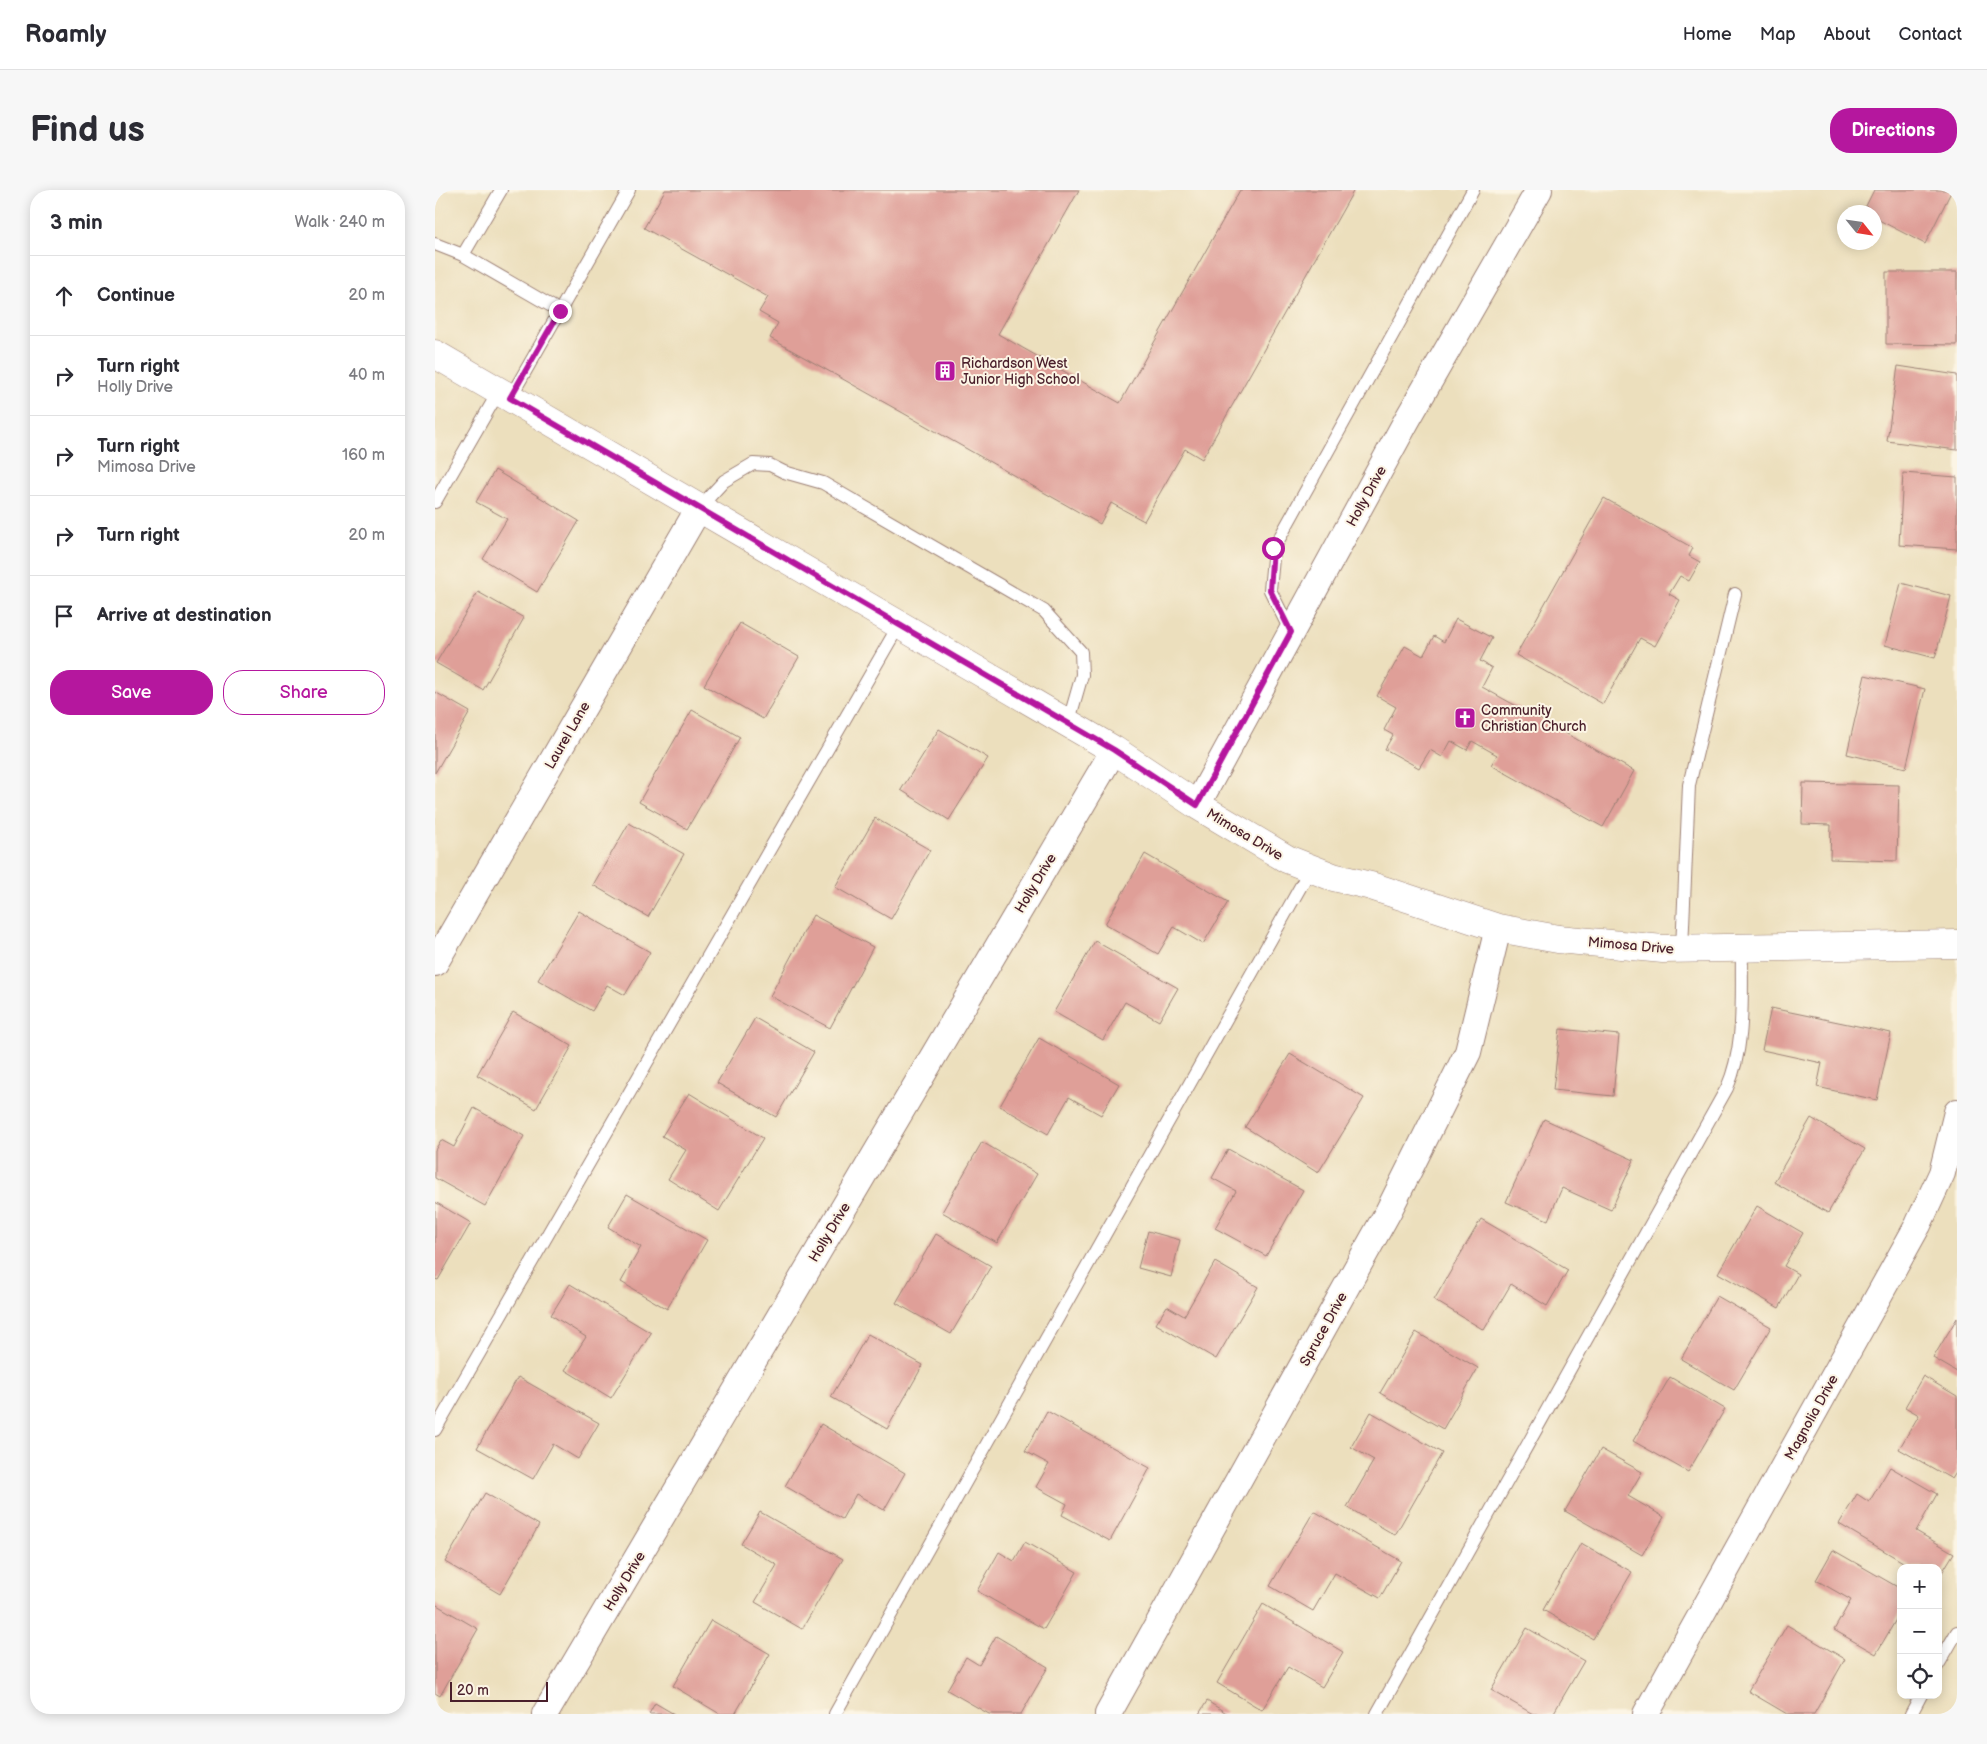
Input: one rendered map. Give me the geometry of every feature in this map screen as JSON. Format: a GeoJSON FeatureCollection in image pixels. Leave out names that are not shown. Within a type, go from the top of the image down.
{"type":"FeatureCollection","features":[{"type":"Feature","properties":{"kind":"street","name":"Holly Drive"},"geometry":{"type":"LineString","coordinates":[[1197,805],[1407,420],[1539,190]]}},
{"type":"Feature","properties":{"kind":"street","name":"Mimosa Drive"},"geometry":{"type":"LineString","coordinates":[[435,354],[1114,750],[1197,805],[1287,859],[1333,877],[1371,886],[1498,928],[1558,939],[1681,949],[1957,944]]}},
{"type":"Feature","properties":{"kind":"street","name":"Laurel Lane"},"geometry":{"type":"LineString","coordinates":[[435,963],[699,508]]}},
{"type":"Feature","properties":{"kind":"street","name":"Holly Drive"},"geometry":{"type":"LineString","coordinates":[[545,1714],[1114,750]]}},
{"type":"Feature","properties":{"kind":"street","name":"Spruce Drive"},"geometry":{"type":"LineString","coordinates":[[1108,1714],[1388,1212],[1468,1052],[1498,928]]}},
{"type":"Feature","properties":{"kind":"street","name":"Magnolia Drive"},"geometry":{"type":"LineString","coordinates":[[1646,1714],[1918,1225],[1942,1173],[1957,1112]]}},
{"type":"Feature","properties":{"kind":"lane"},"geometry":{"type":"LineString","coordinates":[[463,255],[501,190]]}},
{"type":"Feature","properties":{"kind":"lane"},"geometry":{"type":"LineString","coordinates":[[435,502],[560,311],[629,190]]}},
{"type":"Feature","properties":{"kind":"lane"},"geometry":{"type":"LineString","coordinates":[[1291,632],[1270,590],[1273,548],[1473,190]]}},
{"type":"Feature","properties":{"kind":"lane"},"geometry":{"type":"LineString","coordinates":[[435,244],[463,255],[560,311]]}},
{"type":"Feature","properties":{"kind":"lane"},"geometry":{"type":"LineString","coordinates":[[699,508],[724,481],[753,464],[770,465],[784,472],[823,483],[1044,611],[1081,652],[1082,675],[1068,724]]}},
{"type":"Feature","properties":{"kind":"lane"},"geometry":{"type":"LineString","coordinates":[[1681,949],[1689,785],[1735,594]]}},
{"type":"Feature","properties":{"kind":"lane"},"geometry":{"type":"LineString","coordinates":[[435,1430],[899,625]]}},
{"type":"Feature","properties":{"kind":"lane"},"geometry":{"type":"LineString","coordinates":[[835,1714],[1311,868]]}},
{"type":"Feature","properties":{"kind":"lane"},"geometry":{"type":"LineString","coordinates":[[1377,1714],[1727,1088],[1735,1071],[1740,1036],[1742,949]]}},
{"type":"Feature","properties":{"kind":"lane"},"geometry":{"type":"LineString","coordinates":[[1942,1658],[1957,1632]]}},
{"type":"Feature","properties":{"kind":"lane"},"geometry":{"type":"LineString","coordinates":[[1911,1714],[1919,1699]]}},
{"type":"Feature","properties":{"kind":"building","name":"Richardson West Junior High School"},"geometry":{"type":"Polygon","coordinates":[[[665,190],[1079,190],[998,334],[1120,403],[1240,190],[1354,190],[1202,459],[1185,449],[1144,521],[1111,503],[1100,524],[770,338],[778,323],[759,312],[768,297],[644,228],[665,190]]]}},
{"type":"Feature","properties":{"kind":"building"},"geometry":{"type":"Polygon","coordinates":[[[1874,190],[1952,190],[1925,244],[1882,222],[1882,205],[1866,205],[1874,190]]]}},
{"type":"Feature","properties":{"kind":"building"},"geometry":{"type":"Polygon","coordinates":[[[1886,272],[1957,272],[1957,345],[1886,344],[1886,272]]]}},
{"type":"Feature","properties":{"kind":"building"},"geometry":{"type":"Polygon","coordinates":[[[1898,366],[1957,375],[1957,450],[1887,441],[1898,366]]]}},
{"type":"Feature","properties":{"kind":"building"},"geometry":{"type":"Polygon","coordinates":[[[495,470],[579,521],[537,592],[483,559],[507,519],[476,502],[495,470]]]}},
{"type":"Feature","properties":{"kind":"building"},"geometry":{"type":"Polygon","coordinates":[[[1903,473],[1957,477],[1957,549],[1899,545],[1903,473]]]}},
{"type":"Feature","properties":{"kind":"building"},"geometry":{"type":"Polygon","coordinates":[[[1604,498],[1693,548],[1689,556],[1700,562],[1689,581],[1680,576],[1669,594],[1680,600],[1655,646],[1640,638],[1603,704],[1516,655],[1604,498]]]}},
{"type":"Feature","properties":{"kind":"building"},"geometry":{"type":"Polygon","coordinates":[[[1901,583],[1951,596],[1935,658],[1885,645],[1901,583]]]}},
{"type":"Feature","properties":{"kind":"building"},"geometry":{"type":"Polygon","coordinates":[[[478,592],[524,618],[483,690],[436,663],[478,592]]]}},
{"type":"Feature","properties":{"kind":"building","name":"Community Christian Church"},"geometry":{"type":"Polygon","coordinates":[[[1456,619],[1492,638],[1480,661],[1492,668],[1482,687],[1634,771],[1603,827],[1491,765],[1497,755],[1472,741],[1467,750],[1451,741],[1442,757],[1430,750],[1419,768],[1385,749],[1393,735],[1384,730],[1396,707],[1377,696],[1405,646],[1423,656],[1434,636],[1444,642],[1456,619]]]}},
{"type":"Feature","properties":{"kind":"building"},"geometry":{"type":"Polygon","coordinates":[[[740,623],[799,657],[763,719],[704,685],[740,623]]]}},
{"type":"Feature","properties":{"kind":"building"},"geometry":{"type":"Polygon","coordinates":[[[1865,675],[1925,689],[1906,768],[1847,754],[1865,675]]]}},
{"type":"Feature","properties":{"kind":"building"},"geometry":{"type":"Polygon","coordinates":[[[435,692],[470,712],[435,773],[435,692]]]}},
{"type":"Feature","properties":{"kind":"building"},"geometry":{"type":"Polygon","coordinates":[[[692,710],[740,737],[687,829],[639,802],[692,710]]]}},
{"type":"Feature","properties":{"kind":"building"},"geometry":{"type":"Polygon","coordinates":[[[939,729],[988,758],[949,820],[901,790],[939,729]]]}},
{"type":"Feature","properties":{"kind":"building"},"geometry":{"type":"Polygon","coordinates":[[[1803,783],[1899,785],[1897,861],[1830,859],[1831,825],[1802,824],[1803,783]]]}},
{"type":"Feature","properties":{"kind":"building"},"geometry":{"type":"Polygon","coordinates":[[[875,818],[930,850],[891,919],[835,887],[875,818]]]}},
{"type":"Feature","properties":{"kind":"building"},"geometry":{"type":"Polygon","coordinates":[[[629,823],[684,854],[648,917],[593,885],[629,823]]]}},
{"type":"Feature","properties":{"kind":"building"},"geometry":{"type":"Polygon","coordinates":[[[1145,854],[1228,902],[1203,944],[1174,927],[1158,954],[1105,924],[1145,854]]]}},
{"type":"Feature","properties":{"kind":"building"},"geometry":{"type":"Polygon","coordinates":[[[579,911],[650,952],[625,995],[607,985],[592,1011],[538,980],[579,911]]]}},
{"type":"Feature","properties":{"kind":"building"},"geometry":{"type":"Polygon","coordinates":[[[813,915],[873,947],[830,1028],[770,996],[813,915]]]}},
{"type":"Feature","properties":{"kind":"building"},"geometry":{"type":"Polygon","coordinates":[[[1095,941],[1178,988],[1159,1021],[1125,1002],[1103,1040],[1054,1012],[1095,941]]]}},
{"type":"Feature","properties":{"kind":"building"},"geometry":{"type":"Polygon","coordinates":[[[1771,1008],[1891,1033],[1877,1100],[1817,1087],[1822,1063],[1762,1050],[1771,1008]]]}},
{"type":"Feature","properties":{"kind":"building"},"geometry":{"type":"Polygon","coordinates":[[[513,1012],[572,1046],[536,1109],[477,1075],[513,1012]]]}},
{"type":"Feature","properties":{"kind":"building"},"geometry":{"type":"Polygon","coordinates":[[[755,1018],[814,1052],[776,1117],[717,1083],[755,1018]]]}},
{"type":"Feature","properties":{"kind":"building"},"geometry":{"type":"Polygon","coordinates":[[[1560,1029],[1619,1035],[1613,1096],[1553,1090],[1560,1029]]]}},
{"type":"Feature","properties":{"kind":"building"},"geometry":{"type":"Polygon","coordinates":[[[1039,1038],[1119,1084],[1101,1115],[1069,1097],[1048,1134],[1000,1106],[1039,1038]]]}},
{"type":"Feature","properties":{"kind":"building"},"geometry":{"type":"Polygon","coordinates":[[[1290,1054],[1364,1098],[1318,1173],[1245,1127],[1290,1054]]]}},
{"type":"Feature","properties":{"kind":"building"},"geometry":{"type":"Polygon","coordinates":[[[689,1093],[763,1138],[719,1211],[668,1179],[686,1150],[662,1136],[689,1093]]]}},
{"type":"Feature","properties":{"kind":"building"},"geometry":{"type":"Polygon","coordinates":[[[474,1108],[524,1136],[485,1206],[435,1178],[435,1150],[441,1140],[454,1147],[474,1108]]]}},
{"type":"Feature","properties":{"kind":"building"},"geometry":{"type":"Polygon","coordinates":[[[1811,1118],[1865,1149],[1828,1213],[1774,1182],[1811,1118]]]}},
{"type":"Feature","properties":{"kind":"building"},"geometry":{"type":"Polygon","coordinates":[[[1544,1119],[1634,1160],[1611,1210],[1562,1188],[1548,1220],[1506,1202],[1544,1119]]]}},
{"type":"Feature","properties":{"kind":"building"},"geometry":{"type":"Polygon","coordinates":[[[982,1142],[1037,1174],[997,1243],[942,1212],[982,1142]]]}},
{"type":"Feature","properties":{"kind":"building"},"geometry":{"type":"Polygon","coordinates":[[[1228,1149],[1303,1190],[1266,1256],[1215,1228],[1236,1191],[1212,1178],[1228,1149]]]}},
{"type":"Feature","properties":{"kind":"building"},"geometry":{"type":"Polygon","coordinates":[[[627,1194],[707,1240],[667,1309],[621,1282],[641,1247],[608,1227],[627,1194]]]}},
{"type":"Feature","properties":{"kind":"building"},"geometry":{"type":"Polygon","coordinates":[[[435,1202],[471,1223],[438,1280],[435,1279],[435,1202]]]}},
{"type":"Feature","properties":{"kind":"building"},"geometry":{"type":"Polygon","coordinates":[[[1757,1206],[1803,1233],[1784,1266],[1798,1274],[1779,1308],[1718,1273],[1757,1206]]]}},
{"type":"Feature","properties":{"kind":"building"},"geometry":{"type":"Polygon","coordinates":[[[1481,1219],[1568,1270],[1547,1306],[1511,1284],[1484,1330],[1434,1300],[1481,1219]]]}},
{"type":"Feature","properties":{"kind":"building"},"geometry":{"type":"Polygon","coordinates":[[[1148,1231],[1180,1240],[1171,1277],[1138,1268],[1148,1231]]]}},
{"type":"Feature","properties":{"kind":"building"},"geometry":{"type":"Polygon","coordinates":[[[936,1234],[991,1266],[951,1334],[896,1303],[936,1234]]]}},
{"type":"Feature","properties":{"kind":"building"},"geometry":{"type":"Polygon","coordinates":[[[1215,1262],[1258,1287],[1216,1359],[1156,1324],[1167,1306],[1184,1316],[1215,1262]]]}},
{"type":"Feature","properties":{"kind":"building"},"geometry":{"type":"Polygon","coordinates":[[[570,1284],[651,1333],[611,1398],[565,1370],[586,1337],[551,1315],[570,1284]]]}},
{"type":"Feature","properties":{"kind":"building"},"geometry":{"type":"Polygon","coordinates":[[[1717,1296],[1771,1327],[1734,1390],[1681,1359],[1717,1296]]]}},
{"type":"Feature","properties":{"kind":"building"},"geometry":{"type":"Polygon","coordinates":[[[1957,1318],[1957,1372],[1933,1358],[1957,1318]]]}},
{"type":"Feature","properties":{"kind":"building"},"geometry":{"type":"Polygon","coordinates":[[[1416,1332],[1478,1368],[1443,1429],[1380,1393],[1416,1332]]]}},
{"type":"Feature","properties":{"kind":"building"},"geometry":{"type":"Polygon","coordinates":[[[868,1334],[923,1365],[887,1429],[831,1397],[868,1334]]]}},
{"type":"Feature","properties":{"kind":"building"},"geometry":{"type":"Polygon","coordinates":[[[1923,1376],[1957,1396],[1957,1471],[1952,1479],[1899,1449],[1919,1415],[1905,1407],[1923,1376]]]}},
{"type":"Feature","properties":{"kind":"building"},"geometry":{"type":"Polygon","coordinates":[[[518,1377],[599,1423],[578,1459],[553,1444],[533,1479],[477,1448],[518,1377]]]}},
{"type":"Feature","properties":{"kind":"building"},"geometry":{"type":"Polygon","coordinates":[[[1670,1377],[1725,1409],[1688,1472],[1633,1441],[1670,1377]]]}},
{"type":"Feature","properties":{"kind":"building"},"geometry":{"type":"Polygon","coordinates":[[[1047,1411],[1150,1468],[1110,1541],[1062,1515],[1067,1504],[1036,1487],[1049,1464],[1025,1451],[1047,1411]]]}},
{"type":"Feature","properties":{"kind":"building"},"geometry":{"type":"Polygon","coordinates":[[[1371,1412],[1442,1453],[1395,1535],[1347,1507],[1374,1460],[1351,1447],[1371,1412]]]}},
{"type":"Feature","properties":{"kind":"building"},"geometry":{"type":"Polygon","coordinates":[[[821,1424],[905,1473],[884,1510],[856,1494],[842,1519],[785,1486],[821,1424]]]}},
{"type":"Feature","properties":{"kind":"building"},"geometry":{"type":"Polygon","coordinates":[[[1601,1449],[1642,1472],[1628,1496],[1664,1517],[1642,1555],[1565,1511],[1601,1449]]]}},
{"type":"Feature","properties":{"kind":"building"},"geometry":{"type":"Polygon","coordinates":[[[1890,1467],[1937,1494],[1916,1531],[1954,1553],[1942,1572],[1942,1564],[1906,1564],[1839,1524],[1857,1494],[1869,1502],[1890,1467]]]}},
{"type":"Feature","properties":{"kind":"building"},"geometry":{"type":"Polygon","coordinates":[[[485,1493],[539,1525],[500,1594],[445,1562],[485,1493]]]}},
{"type":"Feature","properties":{"kind":"building"},"geometry":{"type":"Polygon","coordinates":[[[1314,1511],[1401,1561],[1380,1598],[1335,1573],[1313,1611],[1270,1586],[1314,1511]]]}},
{"type":"Feature","properties":{"kind":"building"},"geometry":{"type":"Polygon","coordinates":[[[760,1512],[843,1559],[802,1629],[755,1602],[777,1565],[741,1544],[760,1512]]]}},
{"type":"Feature","properties":{"kind":"building"},"geometry":{"type":"Polygon","coordinates":[[[1025,1542],[1077,1572],[1044,1629],[977,1591],[999,1552],[1014,1561],[1025,1542]]]}},
{"type":"Feature","properties":{"kind":"building"},"geometry":{"type":"Polygon","coordinates":[[[1581,1543],[1632,1572],[1593,1639],[1543,1610],[1581,1543]]]}},
{"type":"Feature","properties":{"kind":"building"},"geometry":{"type":"Polygon","coordinates":[[[1833,1550],[1897,1587],[1897,1618],[1876,1654],[1834,1630],[1851,1600],[1816,1580],[1833,1550]]]}},
{"type":"Feature","properties":{"kind":"building"},"geometry":{"type":"Polygon","coordinates":[[[435,1604],[478,1629],[440,1696],[435,1693],[435,1604]]]}},
{"type":"Feature","properties":{"kind":"building"},"geometry":{"type":"Polygon","coordinates":[[[1263,1604],[1343,1652],[1322,1687],[1288,1667],[1262,1710],[1217,1683],[1263,1604]]]}},
{"type":"Feature","properties":{"kind":"building"},"geometry":{"type":"Polygon","coordinates":[[[711,1620],[770,1654],[735,1714],[720,1714],[673,1686],[711,1620]]]}},
{"type":"Feature","properties":{"kind":"building"},"geometry":{"type":"Polygon","coordinates":[[[1787,1625],[1845,1659],[1814,1714],[1787,1714],[1748,1691],[1787,1625]]]}},
{"type":"Feature","properties":{"kind":"building"},"geometry":{"type":"Polygon","coordinates":[[[1527,1628],[1584,1661],[1553,1714],[1533,1714],[1491,1690],[1527,1628]]]}},
{"type":"Feature","properties":{"kind":"building"},"geometry":{"type":"Polygon","coordinates":[[[996,1636],[1048,1667],[1021,1714],[989,1714],[947,1690],[966,1657],[979,1665],[996,1636]]]}},
{"type":"Feature","properties":{"kind":"building"},"geometry":{"type":"Polygon","coordinates":[[[1207,1701],[1228,1714],[1199,1714],[1207,1701]]]}},
{"type":"Feature","properties":{"kind":"building"},"geometry":{"type":"Polygon","coordinates":[[[655,1703],[674,1714],[649,1714],[655,1703]]]}},
{"type":"Feature","properties":{"kind":"place","name":"Richardson West Junior High School"},"geometry":{"type":"Point","coordinates":[945,371]}},
{"type":"Feature","properties":{"kind":"place","name":"Community Christian Church"},"geometry":{"type":"Point","coordinates":[1465,718]}},
{"type":"Feature","properties":{"kind":"route"},"geometry":{"type":"LineString","coordinates":[[560,311],[510,398],[1114,750],[1197,805],[1291,632],[1270,590],[1273,548]]}}]}
